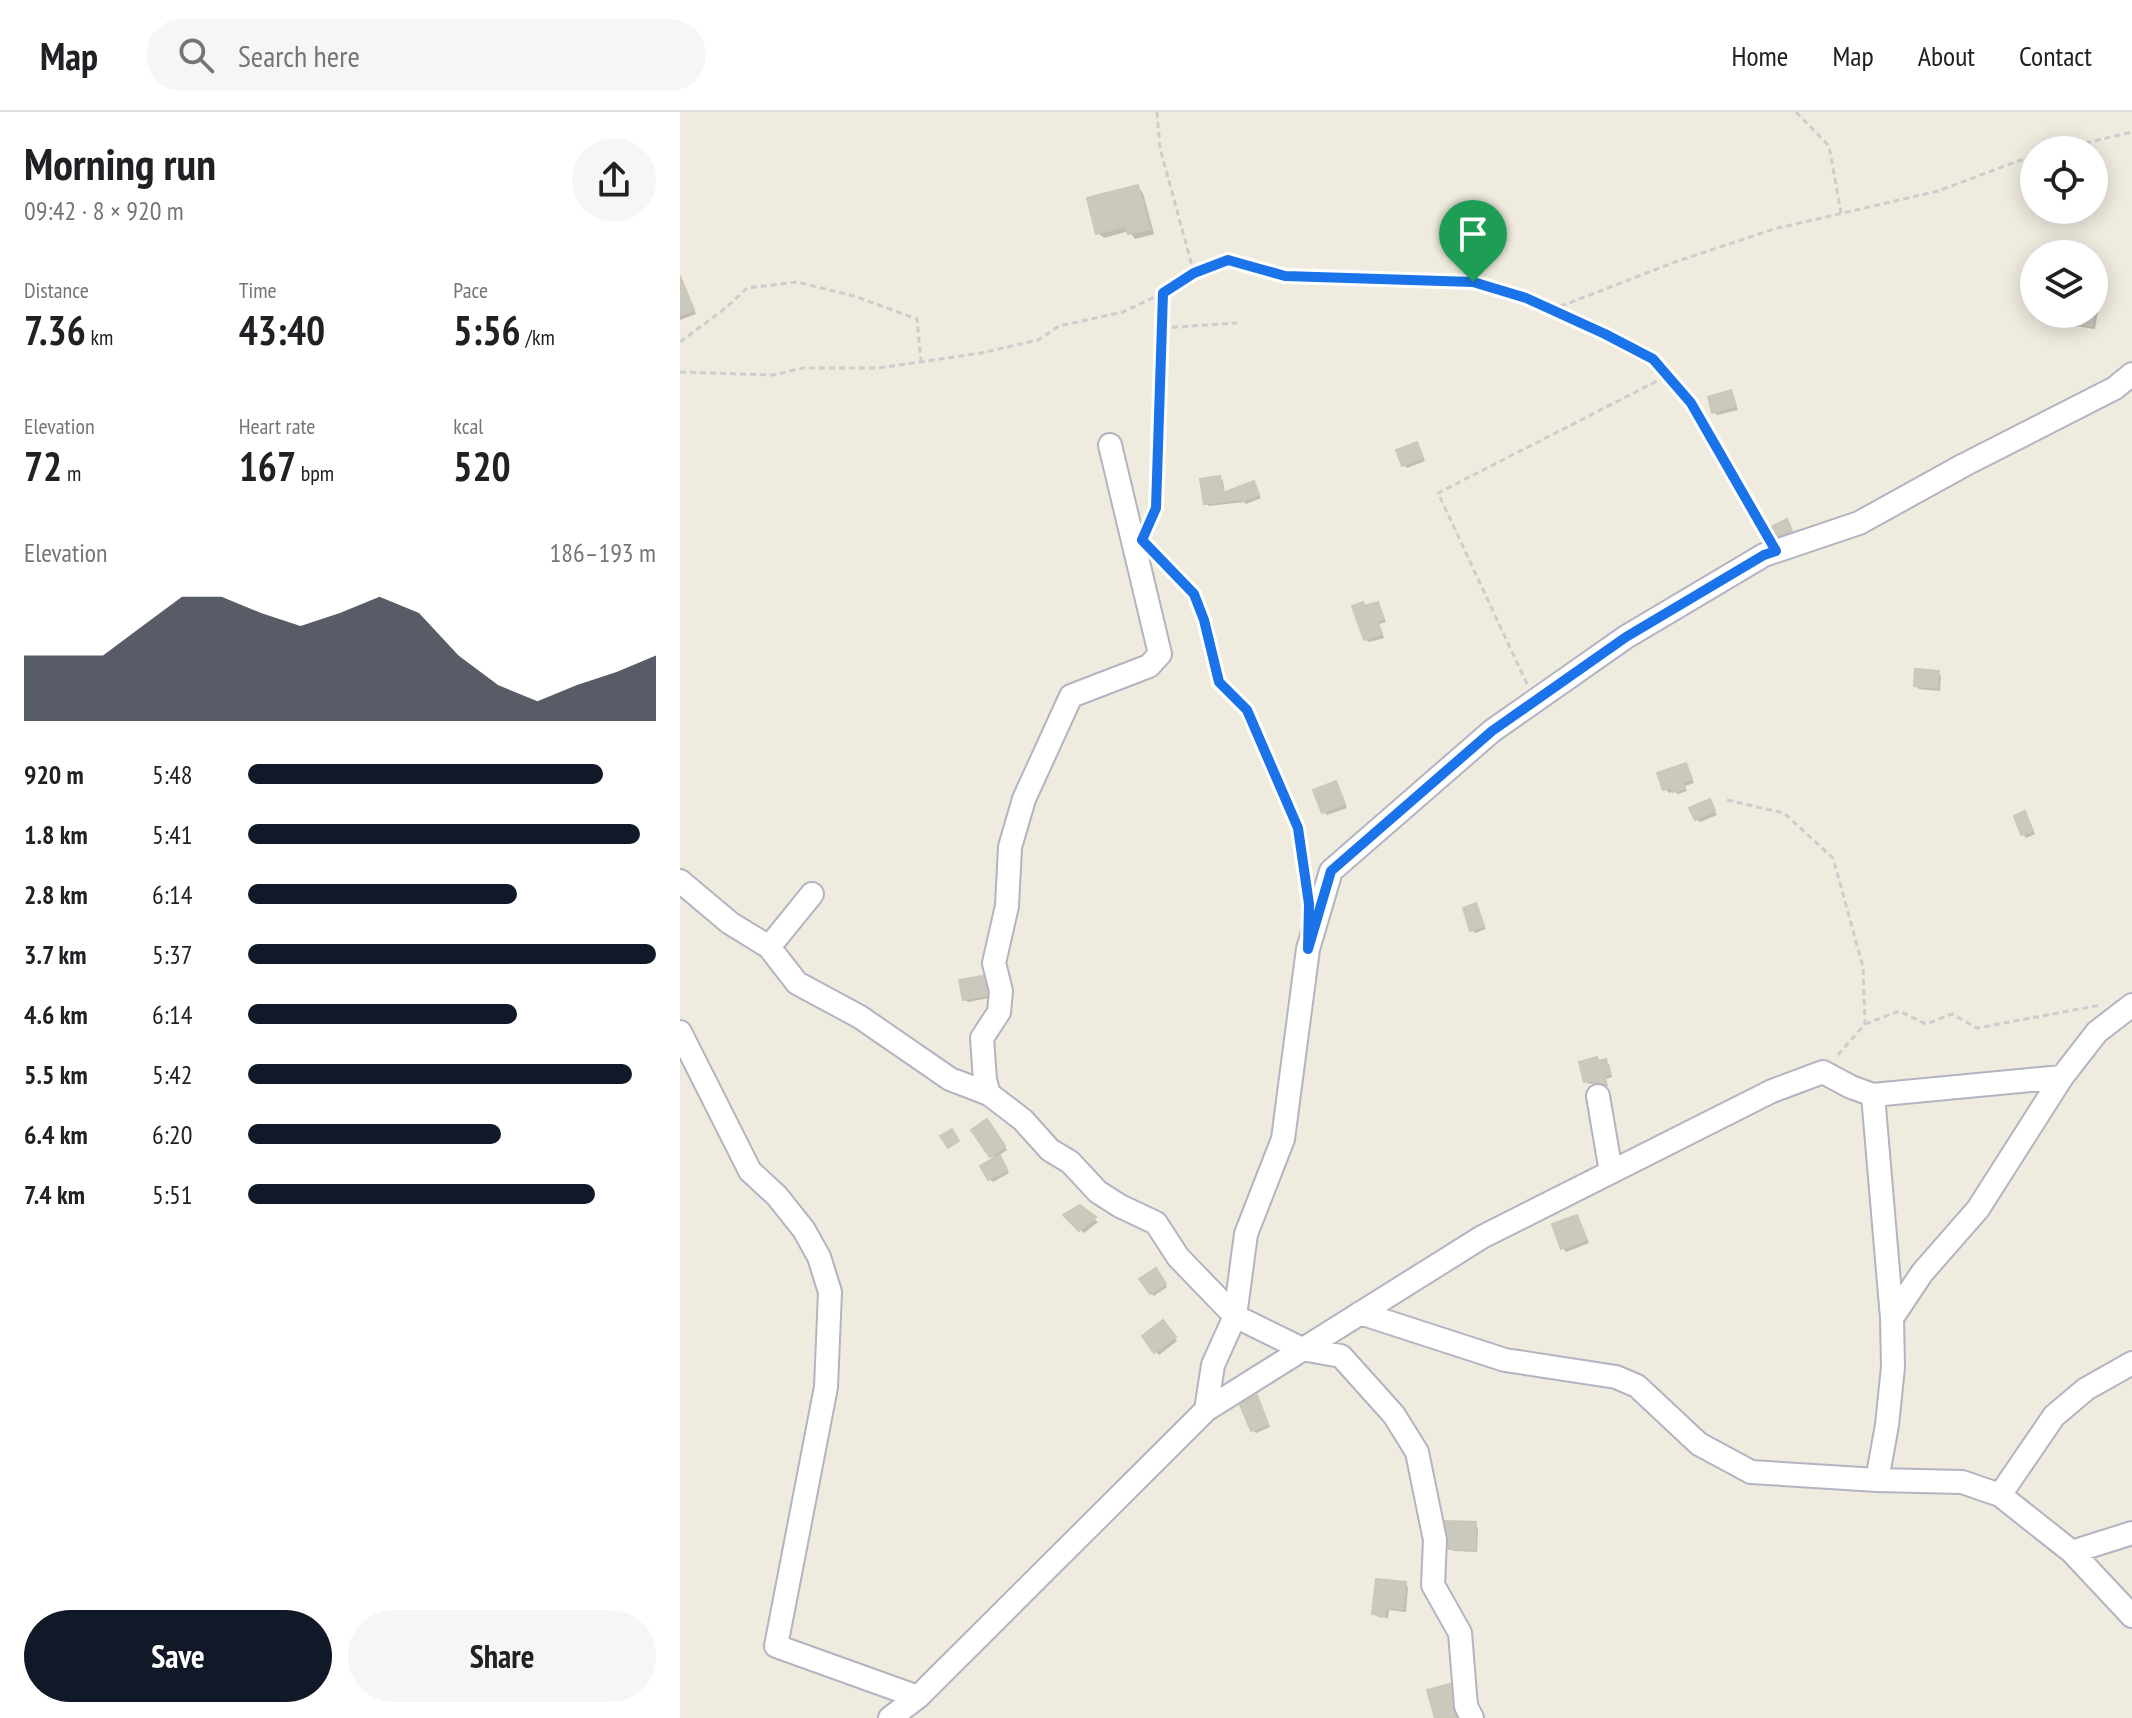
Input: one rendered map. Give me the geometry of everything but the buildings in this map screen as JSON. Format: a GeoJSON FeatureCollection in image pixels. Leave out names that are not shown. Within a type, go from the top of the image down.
{"type":"FeatureCollection","features":[{"type":"Feature","properties":{"kind":"street"},"geometry":{"type":"LineString","coordinates":[[1206,1410],[1213,1365],[1235,1316],[1246,1234],[1283,1139],[1308,949],[1331,871],[1492,731],[1626,637],[1764,555],[1859,523],[2115,388],[2132,374]]}},
{"type":"Feature","properties":{"kind":"street"},"geometry":{"type":"LineString","coordinates":[[989,1094],[982,1038],[999,1012],[1001,991],[994,963],[1007,906],[1010,847],[1024,799],[1071,696],[1149,666],[1160,654],[1110,445]]}},
{"type":"Feature","properties":{"kind":"street"},"geometry":{"type":"LineString","coordinates":[[680,881],[730,923],[769,947],[797,983],[860,1017],[950,1079],[989,1094],[1023,1120],[1050,1150],[1070,1162],[1098,1192],[1156,1223],[1178,1257],[1235,1316],[1302,1349],[1341,1356],[1394,1415],[1417,1452],[1435,1540],[1433,1585],[1460,1633],[1466,1706],[1472,1718]]}},
{"type":"Feature","properties":{"kind":"street"},"geometry":{"type":"LineString","coordinates":[[769,947],[812,894]]}},
{"type":"Feature","properties":{"kind":"street"},"geometry":{"type":"LineString","coordinates":[[1892,1318],[1922,1273],[1978,1209],[2062,1077],[2097,1032],[2132,1005]]}},
{"type":"Feature","properties":{"kind":"street"},"geometry":{"type":"LineString","coordinates":[[680,1032],[750,1171],[777,1196],[804,1230],[819,1257],[830,1292],[826,1387],[776,1646],[918,1697]]}},
{"type":"Feature","properties":{"kind":"street"},"geometry":{"type":"LineString","coordinates":[[890,1718],[918,1697],[1206,1410],[1482,1237],[1772,1091],[1823,1072],[1873,1095],[2062,1077]]}},
{"type":"Feature","properties":{"kind":"street"},"geometry":{"type":"LineString","coordinates":[[1873,1095],[1892,1318],[1893,1367],[1877,1480]]}},
{"type":"Feature","properties":{"kind":"street"},"geometry":{"type":"LineString","coordinates":[[1598,1096],[1611,1172]]}},
{"type":"Feature","properties":{"kind":"street"},"geometry":{"type":"LineString","coordinates":[[1360,1313],[1505,1360],[1616,1377],[1637,1386],[1699,1444],[1751,1472],[1962,1482],[2000,1495],[2072,1552],[2132,1616]]}},
{"type":"Feature","properties":{"kind":"street"},"geometry":{"type":"LineString","coordinates":[[2000,1495],[2054,1416],[2086,1389],[2132,1363]]}},
{"type":"Feature","properties":{"kind":"street"},"geometry":{"type":"LineString","coordinates":[[2072,1552],[2132,1533]]}},
{"type":"Feature","properties":{"kind":"path"},"geometry":{"type":"LineString","coordinates":[[1157,112],[1160,148],[1194,273]]}},
{"type":"Feature","properties":{"kind":"path"},"geometry":{"type":"LineString","coordinates":[[1796,112],[1829,146],[1841,213]]}},
{"type":"Feature","properties":{"kind":"path"},"geometry":{"type":"LineString","coordinates":[[2108,138],[2132,132]]}},
{"type":"Feature","properties":{"kind":"path"},"geometry":{"type":"LineString","coordinates":[[1550,311],[1675,262],[1774,229],[1938,191],[2020,160]]}},
{"type":"Feature","properties":{"kind":"path"},"geometry":{"type":"LineString","coordinates":[[680,372],[773,375],[803,368],[879,368],[981,353],[1038,340],[1059,326],[1123,312],[1163,293],[1194,273],[1228,260],[1285,276],[1473,282],[1526,298],[1653,359],[1691,403],[1776,551]]}},
{"type":"Feature","properties":{"kind":"path"},"geometry":{"type":"LineString","coordinates":[[680,342],[747,288],[797,282],[854,296],[917,319],[921,362]]}},
{"type":"Feature","properties":{"kind":"path"},"geometry":{"type":"LineString","coordinates":[[1147,530],[1156,508],[1163,293]]}},
{"type":"Feature","properties":{"kind":"path"},"geometry":{"type":"LineString","coordinates":[[1162,328],[1237,323]]}},
{"type":"Feature","properties":{"kind":"path"},"geometry":{"type":"LineString","coordinates":[[1535,700],[1438,493],[1667,376]]}},
{"type":"Feature","properties":{"kind":"path"},"geometry":{"type":"LineString","coordinates":[[1152,551],[1194,594],[1204,620],[1219,682],[1247,710],[1298,828],[1307,889]]}},
{"type":"Feature","properties":{"kind":"path"},"geometry":{"type":"LineString","coordinates":[[1727,800],[1784,813],[1833,858],[1863,967],[1865,1024]]}},
{"type":"Feature","properties":{"kind":"path"},"geometry":{"type":"LineString","coordinates":[[1823,1072],[1865,1024],[1899,1011],[1926,1024],[1952,1014],[1977,1028],[2101,1005]]}},
{"type":"Feature","properties":{"kind":"route"},"geometry":{"type":"LineString","coordinates":[[1228,260],[1285,276],[1473,282],[1526,298],[1653,359],[1691,403],[1776,551],[1764,555],[1626,637],[1492,731],[1331,871],[1308,949],[1309,904],[1298,828],[1247,710],[1219,682],[1204,620],[1194,594],[1142,540],[1156,508],[1163,293],[1194,273],[1228,260]]}}]}
